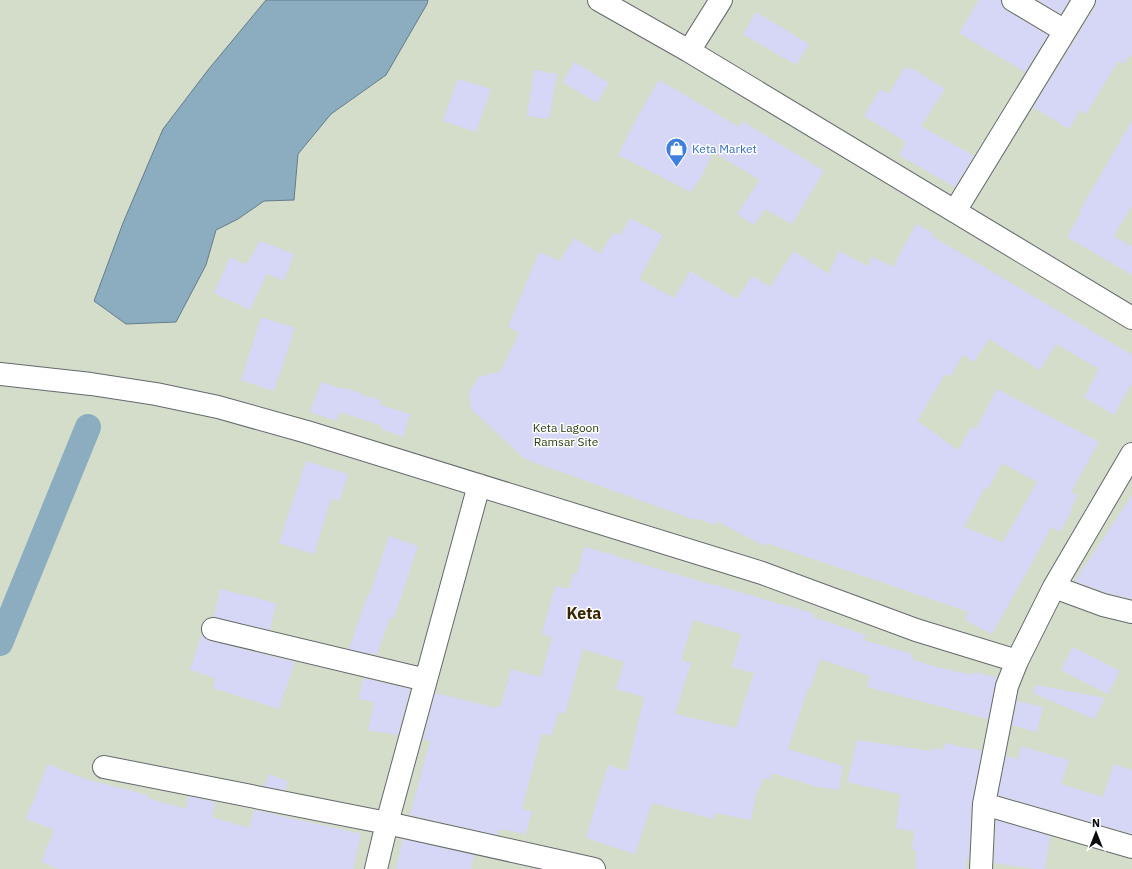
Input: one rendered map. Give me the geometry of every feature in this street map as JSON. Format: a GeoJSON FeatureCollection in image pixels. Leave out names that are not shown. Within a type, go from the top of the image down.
{"type":"FeatureCollection","features":[{"type":"Feature","properties":{"kind":"street"},"geometry":{"type":"LineString","coordinates":[[599,0],[690,51],[1132,318]]}},
{"type":"Feature","properties":{"kind":"street"},"geometry":{"type":"LineString","coordinates":[[690,51],[721,0]]}},
{"type":"Feature","properties":{"kind":"street"},"geometry":{"type":"LineString","coordinates":[[1013,0],[1065,31]]}},
{"type":"Feature","properties":{"kind":"street"},"geometry":{"type":"LineString","coordinates":[[954,211],[1084,0]]}},
{"type":"Feature","properties":{"kind":"street"},"geometry":{"type":"LineString","coordinates":[[0,374],[91,384],[148,393],[218,407],[307,432],[762,574],[916,630],[1017,661]]}},
{"type":"Feature","properties":{"kind":"street"},"geometry":{"type":"LineString","coordinates":[[981,869],[984,804],[1007,686],[1017,661],[1054,587],[1132,454]]}},
{"type":"Feature","properties":{"kind":"street"},"geometry":{"type":"LineString","coordinates":[[376,869],[387,823],[479,485]]}},
{"type":"Feature","properties":{"kind":"street"},"geometry":{"type":"LineString","coordinates":[[1054,587],[1103,605],[1132,612]]}},
{"type":"Feature","properties":{"kind":"street"},"geometry":{"type":"LineString","coordinates":[[213,629],[426,680]]}},
{"type":"Feature","properties":{"kind":"street"},"geometry":{"type":"LineString","coordinates":[[104,767],[387,823],[594,869]]}},
{"type":"Feature","properties":{"kind":"street"},"geometry":{"type":"LineString","coordinates":[[984,804],[1132,847]]}},
{"type":"Feature","properties":{"kind":"green space","name":"Keta Lagoon Ramsar Site"},"geometry":{"type":"Polygon","coordinates":[[[0,0],[1132,0],[1132,869],[0,869],[0,0]]]}},
{"type":"Feature","properties":{"kind":"water"},"geometry":{"type":"Polygon","coordinates":[[[266,0],[428,0],[386,75],[331,114],[298,154],[294,200],[264,201],[238,219],[216,230],[206,265],[176,322],[126,324],[94,301],[123,223],[163,129],[208,70],[266,0]]]}},
{"type":"Feature","properties":{"kind":"building"},"geometry":{"type":"Polygon","coordinates":[[[979,0],[1001,0],[1002,6],[1007,11],[1048,35],[1025,72],[959,33],[979,0]]]}},
{"type":"Feature","properties":{"kind":"building"},"geometry":{"type":"Polygon","coordinates":[[[1037,0],[1069,0],[1061,14],[1037,0]]]}},
{"type":"Feature","properties":{"kind":"building"},"geometry":{"type":"Polygon","coordinates":[[[1096,0],[1132,0],[1132,54],[1123,64],[1119,60],[1086,114],[1080,110],[1069,129],[1033,107],[1095,7],[1096,0]]]}},
{"type":"Feature","properties":{"kind":"building"},"geometry":{"type":"Polygon","coordinates":[[[756,12],[809,44],[796,65],[743,34],[756,12]]]}},
{"type":"Feature","properties":{"kind":"building"},"geometry":{"type":"Polygon","coordinates":[[[574,62],[609,83],[597,103],[563,82],[574,62]]]}},
{"type":"Feature","properties":{"kind":"building"},"geometry":{"type":"Polygon","coordinates":[[[905,67],[909,70],[910,67],[945,89],[921,126],[974,156],[955,187],[899,155],[906,142],[864,116],[880,89],[889,94],[905,67]]]}},
{"type":"Feature","properties":{"kind":"building"},"geometry":{"type":"Polygon","coordinates":[[[534,70],[557,74],[549,119],[527,116],[534,70]]]}},
{"type":"Feature","properties":{"kind":"building"},"geometry":{"type":"Polygon","coordinates":[[[458,79],[491,89],[476,132],[443,121],[458,79]]]}},
{"type":"Feature","properties":{"kind":"building"},"geometry":{"type":"Polygon","coordinates":[[[659,80],[739,127],[742,121],[824,171],[792,224],[765,209],[754,225],[737,214],[760,180],[713,152],[701,177],[691,192],[618,155],[639,114],[659,80]]]}},
{"type":"Feature","properties":{"kind":"building"},"geometry":{"type":"Polygon","coordinates":[[[1132,121],[1132,205],[1114,236],[1132,247],[1132,275],[1067,237],[1082,211],[1080,210],[1132,121]]]}},
{"type":"Feature","properties":{"kind":"building"},"geometry":{"type":"Polygon","coordinates":[[[630,218],[663,235],[639,279],[674,298],[690,271],[737,299],[752,276],[770,287],[794,251],[828,274],[839,251],[868,266],[872,257],[893,267],[916,224],[933,233],[932,236],[1132,355],[1132,383],[1114,415],[1084,397],[1099,369],[1056,344],[1040,370],[989,339],[974,362],[963,355],[950,377],[945,374],[917,421],[958,450],[971,427],[976,429],[997,389],[1099,442],[1071,492],[1078,495],[1070,510],[1072,511],[1060,532],[1052,527],[992,634],[965,620],[969,612],[766,543],[764,546],[717,521],[715,525],[696,518],[695,520],[525,459],[471,409],[469,392],[479,377],[501,371],[519,333],[508,327],[539,252],[560,261],[574,238],[600,254],[614,232],[620,236],[630,218]],[[1002,463],[988,489],[985,487],[964,527],[1003,542],[1037,482],[1002,463]]]}},
{"type":"Feature","properties":{"kind":"building"},"geometry":{"type":"Polygon","coordinates":[[[260,241],[294,254],[284,281],[267,274],[250,310],[214,293],[230,257],[246,265],[260,241]]]}},
{"type":"Feature","properties":{"kind":"building"},"geometry":{"type":"Polygon","coordinates":[[[261,317],[295,328],[274,391],[241,380],[261,317]]]}},
{"type":"Feature","properties":{"kind":"building"},"geometry":{"type":"Polygon","coordinates":[[[321,382],[381,400],[380,405],[410,414],[403,437],[381,429],[382,426],[340,412],[337,421],[310,412],[321,382]]]}},
{"type":"Feature","properties":{"kind":"building"},"geometry":{"type":"Polygon","coordinates":[[[306,461],[348,474],[339,501],[331,499],[314,554],[279,543],[306,461]]]}},
{"type":"Feature","properties":{"kind":"building"},"geometry":{"type":"Polygon","coordinates":[[[1132,495],[1132,599],[1107,593],[1075,581],[1132,495]]]}},
{"type":"Feature","properties":{"kind":"building"},"geometry":{"type":"Polygon","coordinates":[[[389,536],[418,546],[394,618],[390,617],[377,655],[349,649],[368,594],[370,594],[389,536]]]}},
{"type":"Feature","properties":{"kind":"building"},"geometry":{"type":"Polygon","coordinates":[[[584,547],[814,614],[813,617],[866,635],[864,640],[912,654],[911,659],[937,667],[973,675],[974,672],[997,677],[988,719],[867,687],[870,676],[820,659],[810,689],[808,688],[788,749],[843,766],[839,790],[814,786],[772,773],[770,780],[763,778],[759,790],[757,789],[751,820],[715,813],[714,819],[652,803],[635,854],[586,838],[608,765],[627,771],[644,697],[616,689],[624,662],[583,649],[565,714],[559,712],[551,736],[542,733],[522,809],[532,811],[526,834],[499,829],[497,835],[410,815],[430,741],[423,740],[435,693],[497,708],[498,705],[501,706],[511,669],[541,677],[552,637],[542,634],[555,586],[569,589],[573,573],[577,574],[584,547]],[[693,620],[681,660],[691,663],[675,714],[736,728],[754,673],[732,667],[741,634],[693,620]]]}},
{"type":"Feature","properties":{"kind":"building"},"geometry":{"type":"Polygon","coordinates":[[[220,589],[276,603],[270,630],[214,617],[220,589]]]}},
{"type":"Feature","properties":{"kind":"building"},"geometry":{"type":"Polygon","coordinates":[[[202,634],[210,641],[295,662],[279,709],[213,688],[215,678],[190,670],[202,634]]]}},
{"type":"Feature","properties":{"kind":"building"},"geometry":{"type":"Polygon","coordinates":[[[1073,647],[1120,671],[1108,694],[1061,670],[1073,647]]]}},
{"type":"Feature","properties":{"kind":"building"},"geometry":{"type":"Polygon","coordinates":[[[363,678],[410,689],[398,735],[368,730],[374,702],[359,699],[363,678]]]}},
{"type":"Feature","properties":{"kind":"building"},"geometry":{"type":"Polygon","coordinates":[[[1036,685],[1105,698],[1094,719],[1033,693],[1036,685]]]}},
{"type":"Feature","properties":{"kind":"building"},"geometry":{"type":"Polygon","coordinates":[[[1017,701],[1043,707],[1037,732],[1012,725],[1017,701]]]}},
{"type":"Feature","properties":{"kind":"building"},"geometry":{"type":"Polygon","coordinates":[[[857,740],[932,751],[933,748],[943,750],[945,743],[982,751],[972,802],[969,859],[966,859],[966,869],[916,869],[916,850],[912,850],[914,831],[896,829],[900,794],[847,782],[857,740]]]}},
{"type":"Feature","properties":{"kind":"building"},"geometry":{"type":"Polygon","coordinates":[[[1021,746],[1069,760],[1061,784],[1103,797],[1114,764],[1132,770],[1132,834],[998,795],[1006,756],[1018,759],[1021,746]]]}},
{"type":"Feature","properties":{"kind":"building"},"geometry":{"type":"Polygon","coordinates":[[[48,764],[85,779],[148,795],[147,798],[186,809],[188,796],[215,802],[212,817],[249,828],[255,810],[361,834],[353,869],[59,869],[41,862],[54,830],[26,819],[48,764]]]}},
{"type":"Feature","properties":{"kind":"building"},"geometry":{"type":"Polygon","coordinates":[[[269,774],[288,781],[285,790],[264,786],[269,774]]]}},
{"type":"Feature","properties":{"kind":"building"},"geometry":{"type":"Polygon","coordinates":[[[996,820],[1050,836],[1045,869],[994,863],[996,820]]]}},
{"type":"Feature","properties":{"kind":"building"},"geometry":{"type":"Polygon","coordinates":[[[403,839],[474,855],[471,869],[396,869],[403,839]]]}},
{"type":"Feature","properties":{"kind":"waterway"},"geometry":{"type":"LineString","coordinates":[[0,643],[88,427]]}},
{"type":"Feature","properties":{"kind":"place","name":"Keta Market"},"geometry":{"type":"Point","coordinates":[676,168]}},
{"type":"Feature","properties":{"kind":"district","name":"Keta"},"geometry":{"type":"Point","coordinates":[584,613]}}]}
